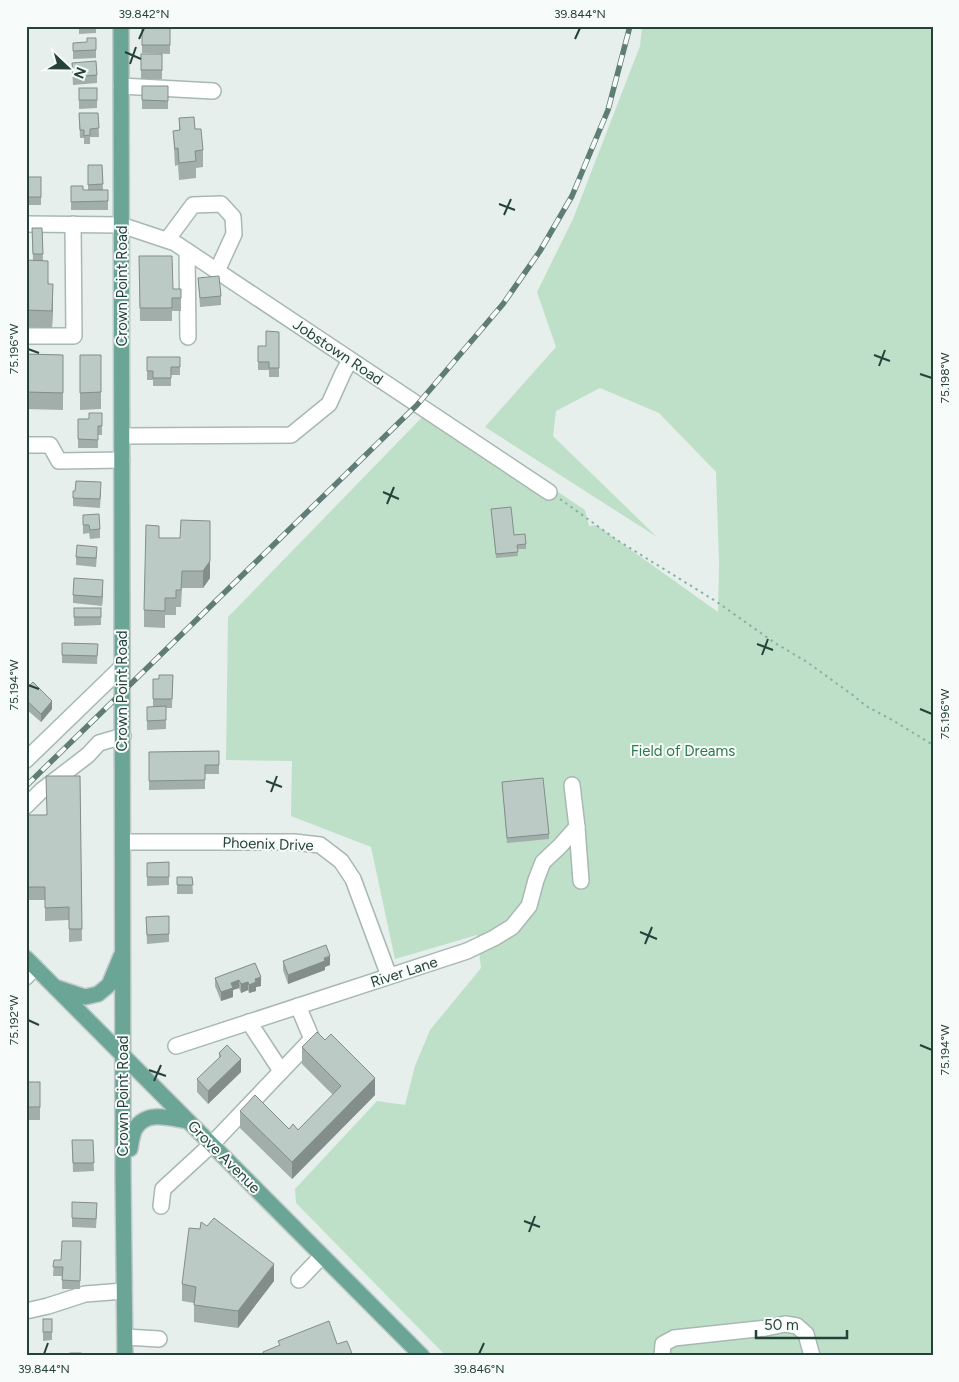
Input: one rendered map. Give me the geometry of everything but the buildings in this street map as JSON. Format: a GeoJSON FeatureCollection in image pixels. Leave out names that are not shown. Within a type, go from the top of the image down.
{"type":"FeatureCollection","features":[{"type":"Feature","properties":{"kind":"main road","name":"Crown Point Road"},"geometry":{"type":"LineString","coordinates":[[121,26],[125,1356]]}},
{"type":"Feature","properties":{"kind":"main road"},"geometry":{"type":"LineString","coordinates":[[54,987],[85,997],[98,994],[109,986],[123,950]]}},
{"type":"Feature","properties":{"kind":"main road","name":"Grove Avenue"},"geometry":{"type":"LineString","coordinates":[[29,967],[54,987],[422,1356]]}},
{"type":"Feature","properties":{"kind":"main road"},"geometry":{"type":"LineString","coordinates":[[123,1175],[134,1130],[142,1121],[151,1117],[187,1120]]}},
{"type":"Feature","properties":{"kind":"street"},"geometry":{"type":"LineString","coordinates":[[121,86],[213,91]]}},
{"type":"Feature","properties":{"kind":"street"},"geometry":{"type":"LineString","coordinates":[[167,240],[193,206],[221,204],[233,217],[234,234],[217,271]]}},
{"type":"Feature","properties":{"kind":"street","name":"Jobstown Road"},"geometry":{"type":"LineString","coordinates":[[26,224],[121,225],[175,243],[550,492]]}},
{"type":"Feature","properties":{"kind":"street"},"geometry":{"type":"LineString","coordinates":[[26,336],[74,336],[72,224]]}},
{"type":"Feature","properties":{"kind":"street"},"geometry":{"type":"LineString","coordinates":[[187,251],[188,337]]}},
{"type":"Feature","properties":{"kind":"street"},"geometry":{"type":"LineString","coordinates":[[122,436],[291,435],[329,404],[350,360]]}},
{"type":"Feature","properties":{"kind":"street"},"geometry":{"type":"LineString","coordinates":[[26,445],[50,445],[60,461],[122,460]]}},
{"type":"Feature","properties":{"kind":"street"},"geometry":{"type":"LineString","coordinates":[[26,760],[122,667]]}},
{"type":"Feature","properties":{"kind":"street"},"geometry":{"type":"LineString","coordinates":[[26,806],[41,790],[88,755],[99,743],[123,736]]}},
{"type":"Feature","properties":{"kind":"street"},"geometry":{"type":"LineString","coordinates":[[572,785],[581,882]]}},
{"type":"Feature","properties":{"kind":"street","name":"River Lane"},"geometry":{"type":"LineString","coordinates":[[176,1046],[467,951],[494,938],[512,927],[529,906],[543,862],[577,827]]}},
{"type":"Feature","properties":{"kind":"street","name":"Phoenix Drive"},"geometry":{"type":"LineString","coordinates":[[123,842],[294,842],[320,845],[341,861],[353,878],[389,976]]}},
{"type":"Feature","properties":{"kind":"street"},"geometry":{"type":"LineString","coordinates":[[161,1206],[163,1189],[212,1144],[312,1039],[298,1006]]}},
{"type":"Feature","properties":{"kind":"street"},"geometry":{"type":"LineString","coordinates":[[249,1022],[281,1072]]}},
{"type":"Feature","properties":{"kind":"street"},"geometry":{"type":"LineString","coordinates":[[300,1280],[322,1256]]}},
{"type":"Feature","properties":{"kind":"street"},"geometry":{"type":"LineString","coordinates":[[26,1311],[86,1294],[124,1292]]}},
{"type":"Feature","properties":{"kind":"street"},"geometry":{"type":"LineString","coordinates":[[662,1356],[663,1344],[674,1338],[766,1328],[785,1324],[797,1326],[806,1334],[812,1356]]}},
{"type":"Feature","properties":{"kind":"street"},"geometry":{"type":"LineString","coordinates":[[125,1337],[159,1339]]}},
{"type":"Feature","properties":{"kind":"path"},"geometry":{"type":"LineString","coordinates":[[550,492],[617,540],[717,602],[775,643],[807,662],[866,706],[933,746]]}},
{"type":"Feature","properties":{"kind":"green space","name":"Field of Dreams"},"geometry":{"type":"Polygon","coordinates":[[[642,26],[933,26],[933,1356],[446,1356],[296,1203],[295,1189],[377,1101],[405,1105],[415,1066],[430,1030],[481,968],[477,935],[395,959],[371,847],[291,816],[292,761],[226,760],[228,617],[430,409],[470,433],[585,510],[589,526],[596,525],[718,612],[719,562],[716,472],[659,413],[600,388],[556,411],[553,436],[657,537],[485,427],[556,347],[537,292],[573,219],[640,46],[642,26]]]}},
{"type":"Feature","properties":{"kind":"railway"},"geometry":{"type":"LineString","coordinates":[[26,786],[417,405],[503,304],[540,251],[572,196],[608,110],[630,26]]}}]}
